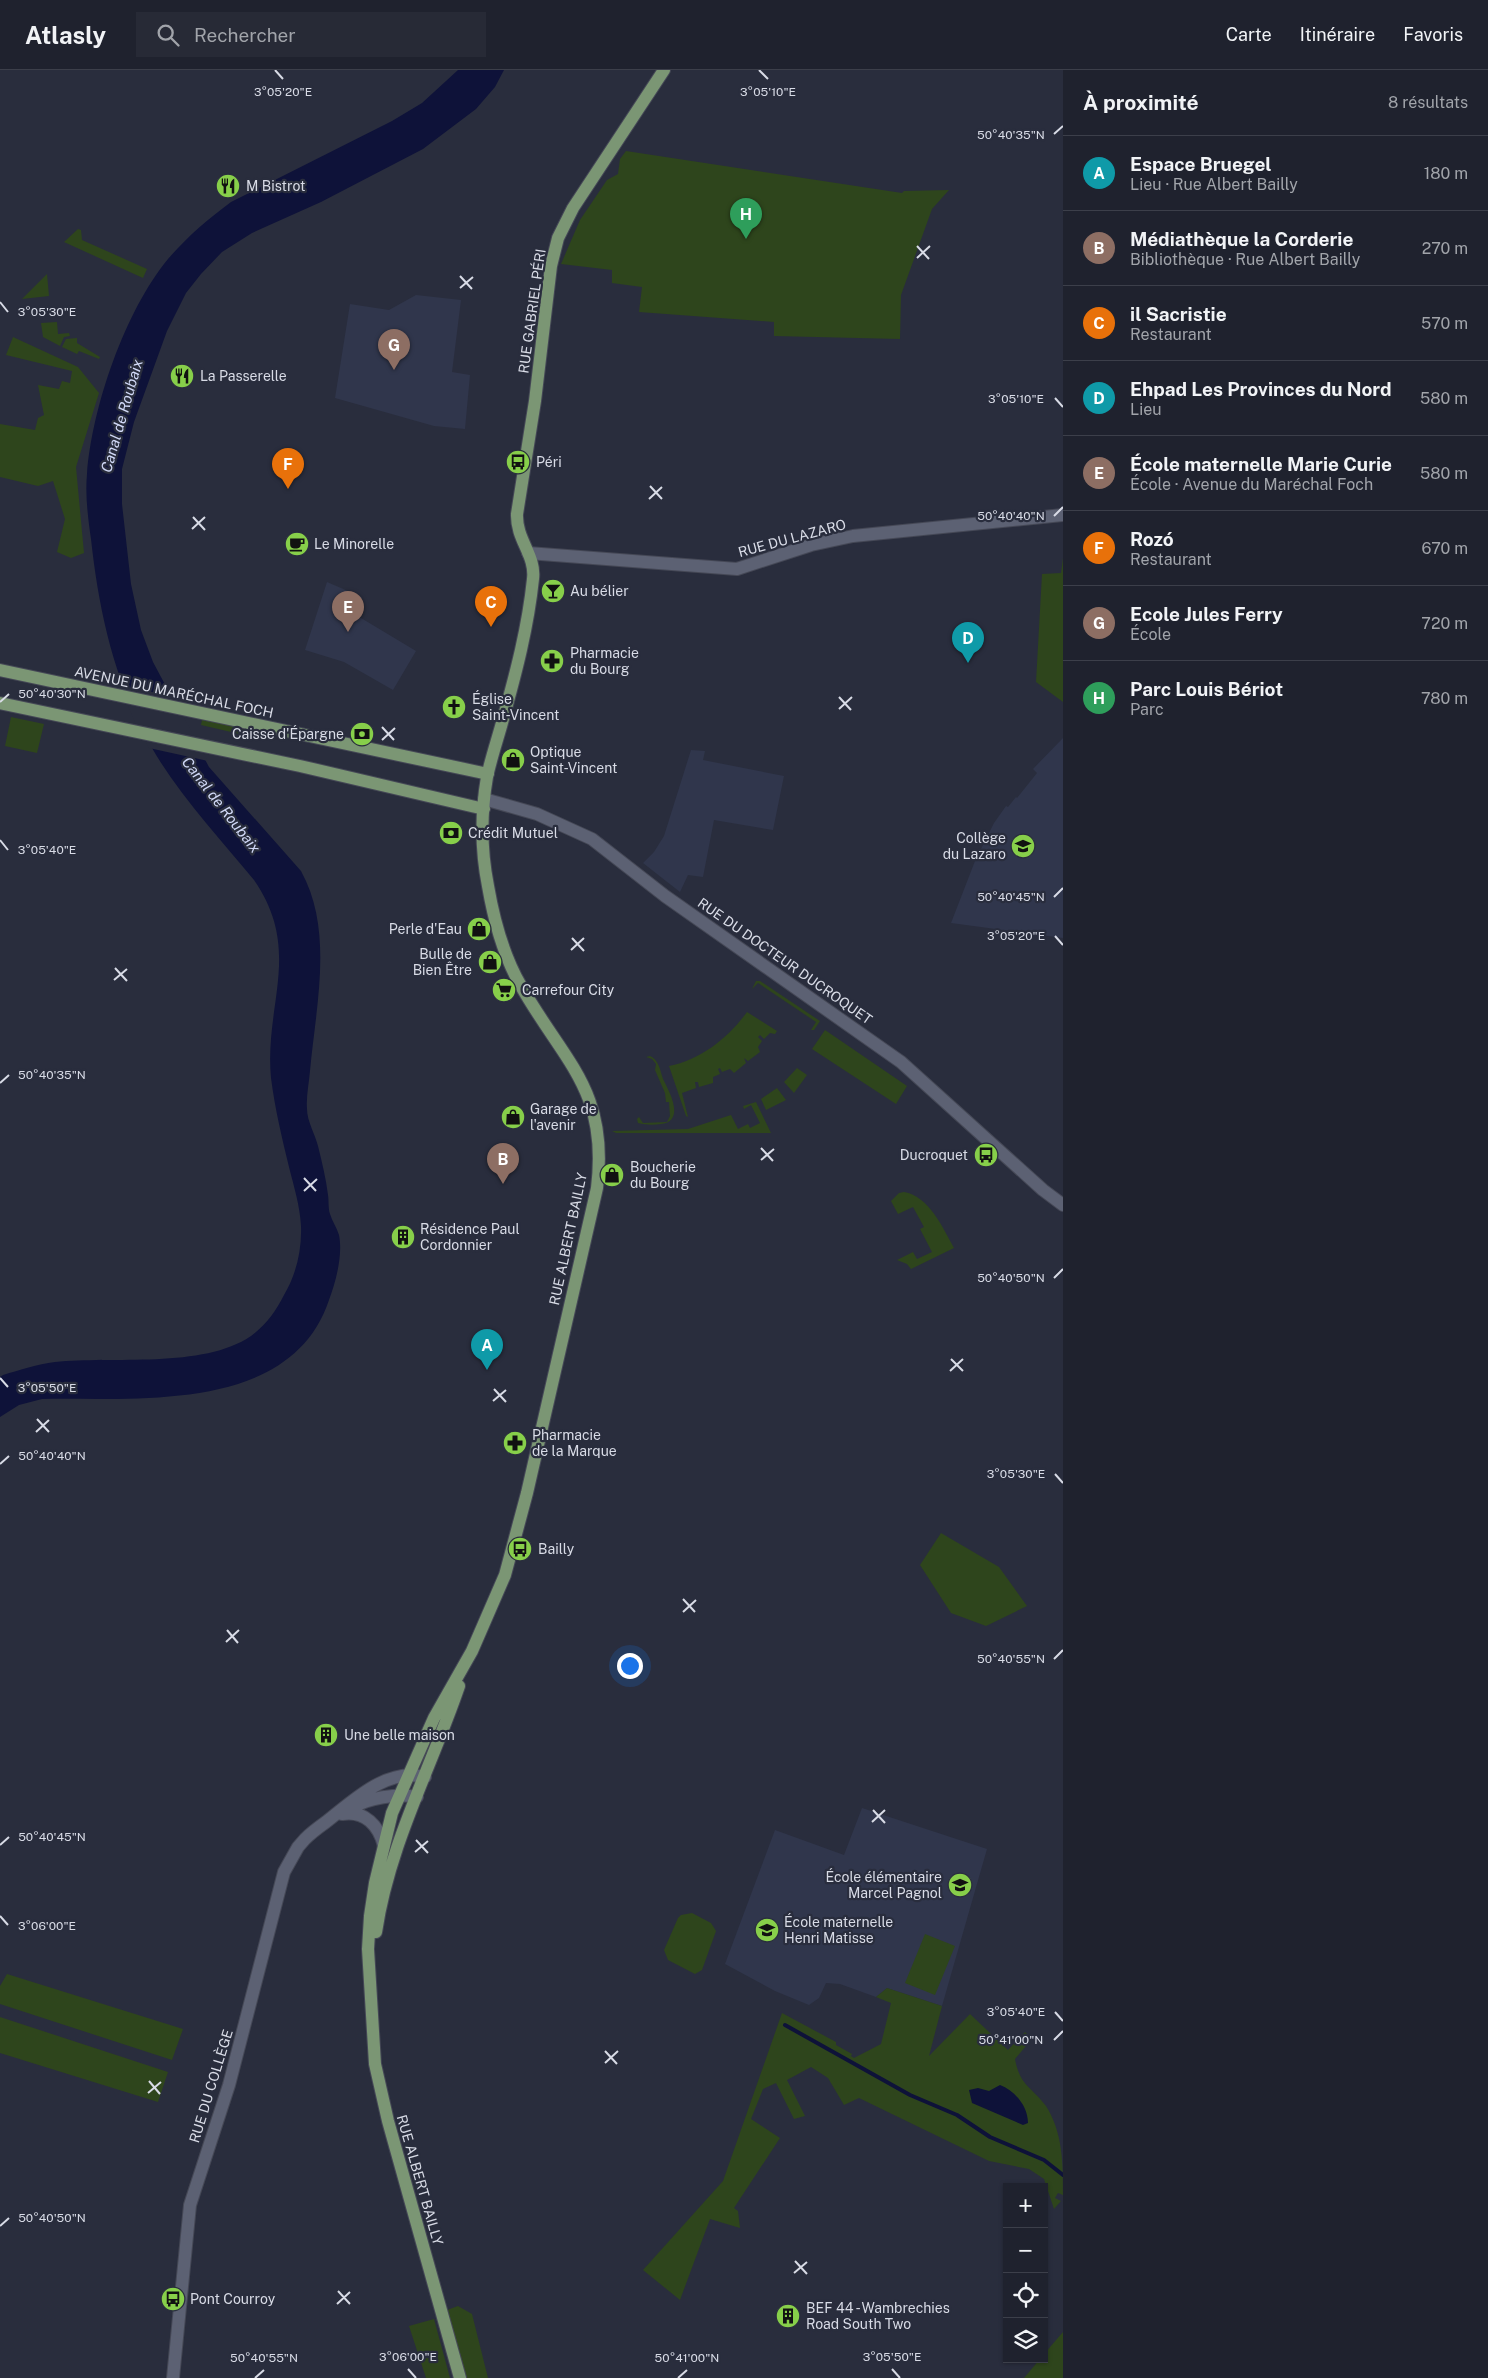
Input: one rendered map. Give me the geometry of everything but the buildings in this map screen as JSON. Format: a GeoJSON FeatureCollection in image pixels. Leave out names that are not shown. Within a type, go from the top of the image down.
{"type":"FeatureCollection","features":[{"type":"Feature","properties":{"kind":"main road","name":"RUE GABRIEL PÉRI"},"geometry":{"type":"LineString","coordinates":[[488,774],[522,653],[533,577],[533,567],[518,533],[517,514],[535,401],[554,253],[568,216],[664,70]]}},
{"type":"Feature","properties":{"kind":"main road","name":"AVENUE DU MARÉCHAL FOCH"},"geometry":{"type":"LineString","coordinates":[[0,670],[488,774]]}},
{"type":"Feature","properties":{"kind":"main road"},"geometry":{"type":"LineString","coordinates":[[0,703],[484,804]]}},
{"type":"Feature","properties":{"kind":"main road","name":"RUE ALBERT BAILLY"},"geometry":{"type":"LineString","coordinates":[[370,1986],[378,1923],[395,1851],[425,1778],[469,1658],[496,1595],[517,1534],[593,1207],[599,1154],[597,1126],[586,1088],[573,1065],[520,986],[504,949],[493,914],[487,885],[484,851],[484,804],[488,774]]}},
{"type":"Feature","properties":{"kind":"main road","name":"RUE ALBERT BAILLY"},"geometry":{"type":"LineString","coordinates":[[460,2378],[380,2090],[372,2037],[369,1928],[374,1892],[390,1820],[434,1718],[469,1658]]}},
{"type":"Feature","properties":{"kind":"street","name":"RUE DU LAZARO"},"geometry":{"type":"LineString","coordinates":[[528,553],[737,568],[853,536],[1063,515]]}},
{"type":"Feature","properties":{"kind":"street","name":"RUE DU DOCTEUR DUCROQUET"},"geometry":{"type":"LineString","coordinates":[[484,804],[542,816],[592,838],[665,896],[901,1062],[1043,1190],[1063,1205]]}},
{"type":"Feature","properties":{"kind":"street","name":"RUE DU DOCTEUR DUCROQUET"},"geometry":{"type":"LineString","coordinates":[[1043,1190],[1063,1214]]}},
{"type":"Feature","properties":{"kind":"street","name":"RUE DU COLLÈGE"},"geometry":{"type":"LineString","coordinates":[[173,2378],[188,2216],[194,2189],[229,2086],[281,1881],[298,1847],[308,1835],[353,1800],[388,1780],[408,1776],[425,1778]]}},
{"type":"Feature","properties":{"kind":"street","name":"RUE DU COLLÈGE"},"geometry":{"type":"LineString","coordinates":[[327,1822],[362,1803],[400,1796],[417,1797]]}},
{"type":"Feature","properties":{"kind":"street"},"geometry":{"type":"LineString","coordinates":[[342,1814],[358,1814],[371,1822],[380,1834],[384,1846]]}},
{"type":"Feature","properties":{"kind":"shaded area"},"geometry":{"type":"Polygon","coordinates":[[[416,295],[461,300],[452,372],[470,375],[465,429],[434,426],[335,398],[350,304],[389,310],[416,295]]]}},
{"type":"Feature","properties":{"kind":"shaded area"},"geometry":{"type":"Polygon","coordinates":[[[327,582],[362,597],[356,615],[416,651],[393,690],[344,662],[305,650],[327,582]]]}},
{"type":"Feature","properties":{"kind":"shaded area","name":"Collège du Lazaro"},"geometry":{"type":"Polygon","coordinates":[[[1063,738],[1063,938],[951,923],[975,861],[994,823],[1006,806],[1008,807],[1017,798],[1037,773],[1033,769],[1063,738]]]}},
{"type":"Feature","properties":{"kind":"shaded area"},"geometry":{"type":"Polygon","coordinates":[[[691,750],[705,751],[703,760],[784,776],[773,830],[714,820],[703,877],[688,875],[680,892],[643,863],[654,852],[664,836],[691,750]]]}},
{"type":"Feature","properties":{"kind":"shaded area"},"geometry":{"type":"Polygon","coordinates":[[[862,1808],[987,1849],[942,2006],[887,1988],[876,1997],[840,1984],[826,1983],[819,1998],[809,2005],[775,1991],[725,1964],[775,1830],[844,1855],[862,1808]]]}},
{"type":"Feature","properties":{"kind":"green space"},"geometry":{"type":"Polygon","coordinates":[[[626,151],[902,193],[904,191],[949,190],[932,209],[901,295],[900,339],[774,336],[774,322],[639,312],[642,287],[612,283],[612,270],[561,264],[580,220],[607,180],[618,174],[620,159],[626,151]]]}},
{"type":"Feature","properties":{"kind":"green space"},"geometry":{"type":"Polygon","coordinates":[[[78,229],[81,230],[82,240],[147,269],[143,278],[64,242],[78,229]]]}},
{"type":"Feature","properties":{"kind":"green space"},"geometry":{"type":"Polygon","coordinates":[[[47,274],[49,296],[22,299],[47,274]]]}},
{"type":"Feature","properties":{"kind":"green space"},"geometry":{"type":"Polygon","coordinates":[[[57,322],[58,334],[69,333],[70,336],[64,337],[60,346],[43,337],[41,323],[57,322]]]}},
{"type":"Feature","properties":{"kind":"green space"},"geometry":{"type":"Polygon","coordinates":[[[13,337],[78,367],[99,393],[76,467],[84,553],[71,558],[57,552],[65,519],[53,481],[38,486],[0,477],[0,424],[35,430],[38,418],[44,415],[38,385],[59,389],[62,381],[70,383],[72,371],[6,355],[13,337]]]}},
{"type":"Feature","properties":{"kind":"green space"},"geometry":{"type":"Polygon","coordinates":[[[77,338],[77,343],[100,357],[99,359],[79,351],[77,354],[62,347],[66,339],[77,338]]]}},
{"type":"Feature","properties":{"kind":"green space"},"geometry":{"type":"Polygon","coordinates":[[[1063,558],[1063,702],[1036,682],[1042,574],[1061,573],[1063,558]]]}},
{"type":"Feature","properties":{"kind":"green space"},"geometry":{"type":"Polygon","coordinates":[[[11,717],[44,724],[37,753],[5,746],[11,717]]]}},
{"type":"Feature","properties":{"kind":"green space"},"geometry":{"type":"Polygon","coordinates":[[[202,720],[245,727],[244,735],[201,725],[202,720]]]}},
{"type":"Feature","properties":{"kind":"green space"},"geometry":{"type":"Polygon","coordinates":[[[756,981],[760,981],[820,1021],[814,1030],[811,1030],[816,1022],[758,983],[752,989],[756,981]]]}},
{"type":"Feature","properties":{"kind":"green space"},"geometry":{"type":"Polygon","coordinates":[[[747,1012],[777,1031],[775,1034],[770,1033],[764,1039],[760,1035],[758,1037],[762,1041],[758,1047],[760,1052],[748,1061],[744,1058],[746,1063],[734,1073],[730,1069],[722,1072],[720,1068],[718,1069],[720,1074],[713,1077],[713,1083],[699,1087],[698,1082],[695,1082],[696,1088],[682,1093],[688,1117],[686,1116],[669,1066],[692,1059],[703,1053],[732,1030],[747,1012]]]}},
{"type":"Feature","properties":{"kind":"green space"},"geometry":{"type":"Polygon","coordinates":[[[825,1030],[907,1086],[896,1104],[812,1049],[825,1030]]]}},
{"type":"Feature","properties":{"kind":"green space"},"geometry":{"type":"Polygon","coordinates":[[[650,1056],[659,1066],[672,1098],[674,1112],[669,1122],[649,1125],[638,1123],[637,1119],[639,1117],[643,1123],[667,1122],[670,1116],[669,1102],[666,1102],[665,1093],[655,1070],[656,1064],[652,1059],[646,1057],[650,1056]]]}},
{"type":"Feature","properties":{"kind":"green space"},"geometry":{"type":"Polygon","coordinates":[[[797,1068],[807,1075],[794,1093],[784,1082],[797,1068]]]}},
{"type":"Feature","properties":{"kind":"green space"},"geometry":{"type":"Polygon","coordinates":[[[777,1088],[786,1100],[766,1110],[761,1099],[777,1088]]]}},
{"type":"Feature","properties":{"kind":"green space"},"geometry":{"type":"Polygon","coordinates":[[[756,1102],[771,1133],[616,1133],[612,1131],[688,1129],[731,1115],[738,1129],[748,1124],[750,1128],[760,1123],[751,1105],[744,1109],[743,1106],[756,1102]]]}},
{"type":"Feature","properties":{"kind":"green space"},"geometry":{"type":"Polygon","coordinates":[[[904,1192],[913,1195],[928,1206],[954,1248],[911,1269],[907,1264],[897,1260],[913,1252],[917,1259],[932,1252],[920,1229],[924,1227],[913,1207],[898,1214],[891,1201],[899,1193],[904,1192]]]}},
{"type":"Feature","properties":{"kind":"green space"},"geometry":{"type":"Polygon","coordinates":[[[941,1533],[999,1567],[1027,1606],[986,1626],[951,1613],[920,1565],[941,1533]]]}},
{"type":"Feature","properties":{"kind":"green space"},"geometry":{"type":"Polygon","coordinates":[[[692,1913],[711,1923],[716,1931],[702,1970],[695,1974],[668,1960],[664,1950],[678,1918],[681,1915],[692,1913]]]}},
{"type":"Feature","properties":{"kind":"green space"},"geometry":{"type":"Polygon","coordinates":[[[925,1934],[955,1946],[935,1995],[905,1983],[925,1934]]]}},
{"type":"Feature","properties":{"kind":"green space"},"geometry":{"type":"Polygon","coordinates":[[[7,1974],[183,2029],[172,2060],[0,2004],[0,1986],[7,1974]]]}},
{"type":"Feature","properties":{"kind":"green space"},"geometry":{"type":"Polygon","coordinates":[[[887,1988],[942,2006],[929,2056],[970,2014],[1008,2050],[1025,2032],[1032,2039],[1015,2059],[1023,2080],[1046,2106],[1056,2127],[1061,2149],[1063,2195],[1058,2193],[1055,2198],[1061,2201],[1054,2209],[1048,2191],[1048,2183],[1045,2183],[1044,2179],[1029,2169],[989,2161],[859,2098],[844,2105],[828,2078],[811,2067],[787,2080],[805,2116],[794,2119],[776,2083],[763,2089],[751,2119],[780,2138],[734,2208],[738,2211],[740,2228],[710,2219],[680,2300],[643,2270],[723,2181],[782,2013],[836,2042],[836,2045],[852,2054],[851,2056],[854,2058],[881,2044],[891,2003],[876,1997],[887,1988]]]}},
{"type":"Feature","properties":{"kind":"green space"},"geometry":{"type":"Polygon","coordinates":[[[0,2017],[168,2072],[158,2102],[0,2053],[0,2017]]]}},
{"type":"Feature","properties":{"kind":"green space"},"geometry":{"type":"Polygon","coordinates":[[[458,2306],[472,2314],[488,2378],[467,2378],[447,2310],[458,2306]]]}},
{"type":"Feature","properties":{"kind":"green space"},"geometry":{"type":"Polygon","coordinates":[[[434,2319],[450,2378],[426,2378],[409,2326],[434,2319]]]}},
{"type":"Feature","properties":{"kind":"green space"},"geometry":{"type":"Polygon","coordinates":[[[1063,2332],[1063,2378],[1024,2378],[1037,2363],[1048,2363],[1048,2349],[1063,2332]]]}},
{"type":"Feature","properties":{"kind":"water","name":"Canal de Roubaix"},"geometry":{"type":"Polygon","coordinates":[[[458,70],[504,70],[495,87],[476,109],[423,149],[321,202],[252,233],[222,252],[201,274],[186,293],[167,331],[134,422],[122,469],[122,504],[131,584],[141,630],[153,662],[209,767],[301,871],[311,894],[317,918],[320,943],[320,969],[307,1109],[324,1170],[329,1212],[339,1235],[340,1251],[332,1293],[310,1337],[281,1363],[247,1381],[207,1392],[165,1397],[42,1399],[19,1405],[0,1417],[0,1377],[3,1375],[55,1362],[183,1357],[208,1353],[231,1346],[251,1336],[266,1322],[281,1301],[295,1271],[300,1244],[301,1226],[299,1211],[271,1078],[270,1051],[279,954],[276,930],[269,906],[254,880],[177,787],[151,746],[130,703],[107,634],[94,563],[86,482],[90,448],[103,390],[125,332],[152,280],[168,259],[190,236],[231,202],[392,121],[422,103],[458,70]]]}},
{"type":"Feature","properties":{"kind":"water"},"geometry":{"type":"Polygon","coordinates":[[[1000,2085],[1011,2091],[1020,2100],[1026,2111],[1028,2123],[1023,2125],[972,2103],[969,2090],[978,2088],[989,2091],[1000,2085]]]}},
{"type":"Feature","properties":{"kind":"pier"},"geometry":{"type":"Polygon","coordinates":[[[119,685],[172,696],[208,761],[149,748],[137,727],[119,685]]]}},
{"type":"Feature","properties":{"kind":"waterway"},"geometry":{"type":"LineString","coordinates":[[785,2025],[910,2095],[957,2115],[990,2137],[1044,2160],[1063,2175]]}},
{"type":"Feature","properties":{"kind":"place","name":"M Bistrot"},"geometry":{"type":"Point","coordinates":[228,186]}},
{"type":"Feature","properties":{"kind":"place","name":"Parc Louis Bériot"},"geometry":{"type":"Point","coordinates":[746,239]}},
{"type":"Feature","properties":{"kind":"place","name":"Ecole Jules Ferry"},"geometry":{"type":"Point","coordinates":[394,370]}},
{"type":"Feature","properties":{"kind":"place","name":"La Passerelle"},"geometry":{"type":"Point","coordinates":[182,376]}},
{"type":"Feature","properties":{"kind":"place","name":"Péri"},"geometry":{"type":"Point","coordinates":[518,462]}},
{"type":"Feature","properties":{"kind":"place","name":"Rozó"},"geometry":{"type":"Point","coordinates":[288,489]}},
{"type":"Feature","properties":{"kind":"place","name":"Le Minorelle"},"geometry":{"type":"Point","coordinates":[297,544]}},
{"type":"Feature","properties":{"kind":"place","name":"Au bélier"},"geometry":{"type":"Point","coordinates":[553,591]}},
{"type":"Feature","properties":{"kind":"place","name":"il Sacristie"},"geometry":{"type":"Point","coordinates":[491,627]}},
{"type":"Feature","properties":{"kind":"place","name":"École maternelle Marie Curie"},"geometry":{"type":"Point","coordinates":[348,632]}},
{"type":"Feature","properties":{"kind":"place","name":"Pharmacie du Bourg"},"geometry":{"type":"Point","coordinates":[552,661]}},
{"type":"Feature","properties":{"kind":"place","name":"Ehpad Les Provinces du Nord"},"geometry":{"type":"Point","coordinates":[968,663]}},
{"type":"Feature","properties":{"kind":"place","name":"Église Saint-Vincent"},"geometry":{"type":"Point","coordinates":[454,707]}},
{"type":"Feature","properties":{"kind":"place","name":"Caisse d'Épargne"},"geometry":{"type":"Point","coordinates":[362,734]}},
{"type":"Feature","properties":{"kind":"place","name":"Optique Saint-Vincent"},"geometry":{"type":"Point","coordinates":[513,760]}},
{"type":"Feature","properties":{"kind":"place","name":"Crédit Mutuel"},"geometry":{"type":"Point","coordinates":[451,833]}},
{"type":"Feature","properties":{"kind":"place","name":"Collège du Lazaro"},"geometry":{"type":"Point","coordinates":[1023,846]}},
{"type":"Feature","properties":{"kind":"place","name":"Perle d'Eau"},"geometry":{"type":"Point","coordinates":[479,929]}},
{"type":"Feature","properties":{"kind":"place","name":"Bulle de Bien Être"},"geometry":{"type":"Point","coordinates":[490,962]}},
{"type":"Feature","properties":{"kind":"place","name":"Carrefour City"},"geometry":{"type":"Point","coordinates":[504,990]}},
{"type":"Feature","properties":{"kind":"place","name":"Garage de l'avenir"},"geometry":{"type":"Point","coordinates":[513,1117]}},
{"type":"Feature","properties":{"kind":"place","name":"Ducroquet"},"geometry":{"type":"Point","coordinates":[986,1155]}},
{"type":"Feature","properties":{"kind":"place","name":"Boucherie du Bourg"},"geometry":{"type":"Point","coordinates":[612,1175]}},
{"type":"Feature","properties":{"kind":"place","name":"Médiathèque la Corderie"},"geometry":{"type":"Point","coordinates":[503,1184]}},
{"type":"Feature","properties":{"kind":"place","name":"Résidence Paul Cordonnier"},"geometry":{"type":"Point","coordinates":[403,1237]}},
{"type":"Feature","properties":{"kind":"place","name":"Espace Bruegel"},"geometry":{"type":"Point","coordinates":[487,1370]}},
{"type":"Feature","properties":{"kind":"place","name":"Pharmacie de la Marque"},"geometry":{"type":"Point","coordinates":[515,1443]}},
{"type":"Feature","properties":{"kind":"place","name":"Bailly"},"geometry":{"type":"Point","coordinates":[520,1549]}},
{"type":"Feature","properties":{"kind":"place","name":"Une belle maison"},"geometry":{"type":"Point","coordinates":[326,1735]}},
{"type":"Feature","properties":{"kind":"place","name":"École élémentaire Marcel Pagnol"},"geometry":{"type":"Point","coordinates":[960,1885]}},
{"type":"Feature","properties":{"kind":"place","name":"École maternelle Henri Matisse"},"geometry":{"type":"Point","coordinates":[767,1930]}},
{"type":"Feature","properties":{"kind":"place","name":"Pont Courroy"},"geometry":{"type":"Point","coordinates":[173,2299]}},
{"type":"Feature","properties":{"kind":"place","name":"BEF 44 - Wambrechies Road South Two"},"geometry":{"type":"Point","coordinates":[788,2316]}}]}
